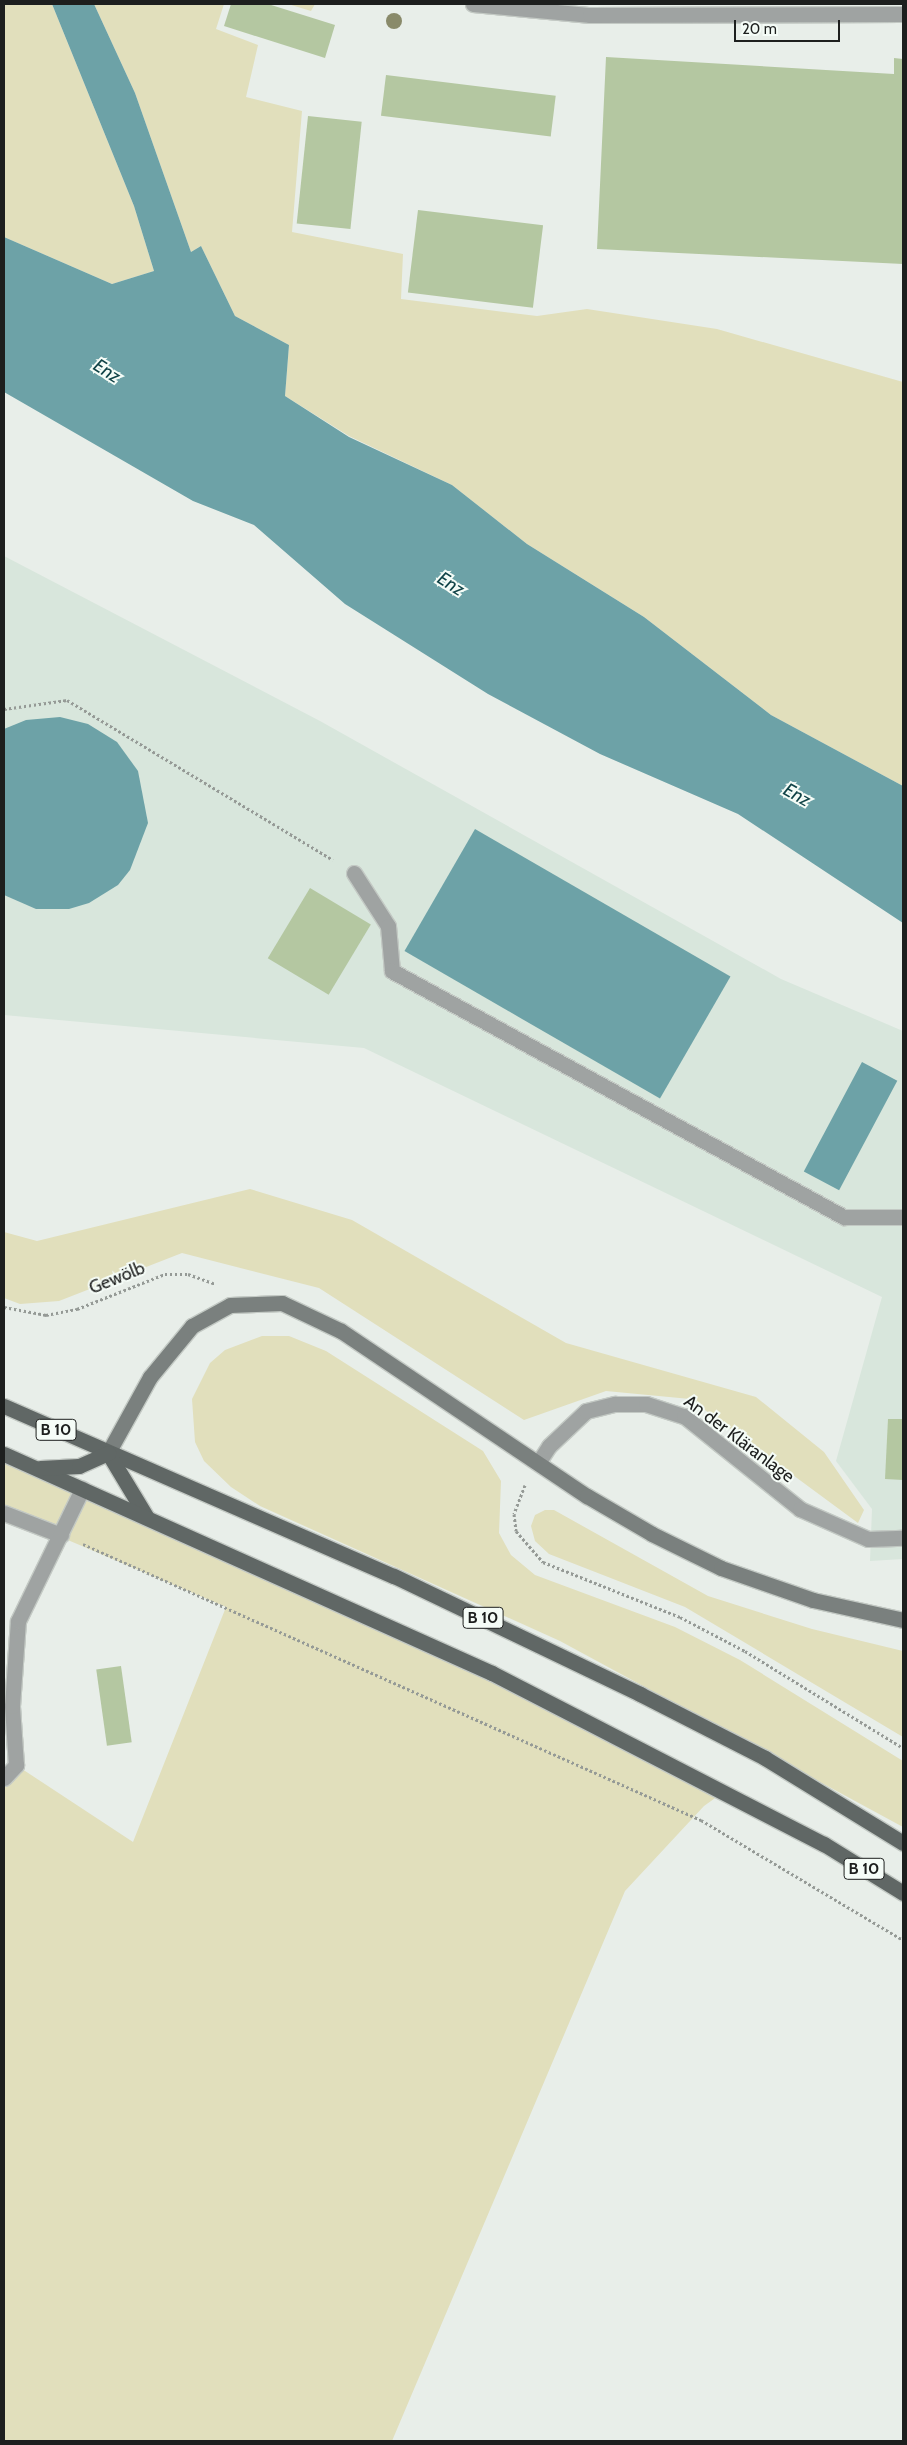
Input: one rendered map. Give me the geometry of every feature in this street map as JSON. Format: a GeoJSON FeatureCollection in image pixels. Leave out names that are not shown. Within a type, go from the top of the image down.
{"type":"FeatureCollection","features":[{"type":"Feature","properties":{"kind":"main road","name":"B 10"},"geometry":{"type":"LineString","coordinates":[[4,1406],[108,1453],[394,1576],[640,1694],[764,1758],[903,1843]]}},
{"type":"Feature","properties":{"kind":"main road"},"geometry":{"type":"LineString","coordinates":[[36,1469],[79,1466],[108,1453],[147,1518]]}},
{"type":"Feature","properties":{"kind":"main road","name":"B 10"},"geometry":{"type":"LineString","coordinates":[[4,1454],[492,1673],[638,1746],[824,1844],[903,1893]]}},
{"type":"Feature","properties":{"kind":"street"},"geometry":{"type":"LineString","coordinates":[[473,4],[590,15],[903,14]]}},
{"type":"Feature","properties":{"kind":"street"},"geometry":{"type":"LineString","coordinates":[[354,873],[388,926],[392,971],[844,1217],[903,1217]]}},
{"type":"Feature","properties":{"kind":"street"},"geometry":{"type":"LineString","coordinates":[[108,1453],[170,1350],[192,1326],[230,1304],[266,1300],[300,1309],[404,1372],[538,1463],[619,1515],[721,1568],[813,1600],[903,1620]]}},
{"type":"Feature","properties":{"kind":"street","name":"An der Kläranlage"},"geometry":{"type":"LineString","coordinates":[[538,1463],[548,1446],[586,1411],[615,1404],[646,1404],[684,1416],[800,1509],[868,1539],[903,1538]]}},
{"type":"Feature","properties":{"kind":"street"},"geometry":{"type":"LineString","coordinates":[[4,1778],[16,1765],[12,1706],[18,1621],[82,1489]]}},
{"type":"Feature","properties":{"kind":"street"},"geometry":{"type":"LineString","coordinates":[[4,1513],[61,1535]]}},
{"type":"Feature","properties":{"kind":"path"},"geometry":{"type":"LineString","coordinates":[[4,709],[67,700],[354,873]]}},
{"type":"Feature","properties":{"kind":"path","name":"Gewölb"},"geometry":{"type":"LineString","coordinates":[[4,1307],[46,1315],[77,1309],[141,1280],[173,1274],[211,1280],[230,1304]]}},
{"type":"Feature","properties":{"kind":"path"},"geometry":{"type":"LineString","coordinates":[[538,1463],[514,1514],[516,1531],[543,1562],[680,1617],[745,1652],[903,1748]]}},
{"type":"Feature","properties":{"kind":"path"},"geometry":{"type":"LineString","coordinates":[[61,1535],[387,1676],[701,1820],[903,1940]]}},
{"type":"Feature","properties":{"kind":"shaded area"},"geometry":{"type":"Polygon","coordinates":[[[4,4],[52,4],[134,206],[154,271],[112,284],[4,237],[4,4]]]}},
{"type":"Feature","properties":{"kind":"shaded area"},"geometry":{"type":"Polygon","coordinates":[[[94,4],[224,4],[216,29],[258,45],[246,97],[302,111],[292,232],[403,254],[401,299],[537,316],[587,309],[717,329],[903,382],[903,786],[771,715],[644,617],[527,544],[452,485],[349,436],[285,396],[289,345],[235,316],[201,246],[191,252],[135,93],[94,4]]]}},
{"type":"Feature","properties":{"kind":"shaded area"},"geometry":{"type":"Polygon","coordinates":[[[288,4],[315,4],[311,11],[288,4]]]}},
{"type":"Feature","properties":{"kind":"shaded area"},"geometry":{"type":"Polygon","coordinates":[[[4,556],[320,721],[781,979],[903,1031],[903,1559],[870,1561],[872,1509],[836,1461],[882,1297],[364,1048],[4,1015],[4,556]]]}},
{"type":"Feature","properties":{"kind":"shaded area"},"geometry":{"type":"Polygon","coordinates":[[[250,1189],[352,1220],[566,1343],[756,1397],[824,1452],[864,1510],[858,1523],[690,1399],[606,1391],[524,1420],[319,1288],[182,1253],[59,1301],[20,1304],[4,1298],[4,1232],[37,1241],[250,1189]]]}},
{"type":"Feature","properties":{"kind":"shaded area"},"geometry":{"type":"Polygon","coordinates":[[[262,1336],[289,1336],[326,1351],[483,1451],[501,1481],[499,1533],[511,1555],[535,1575],[675,1627],[740,1660],[903,1761],[903,1827],[560,1641],[260,1506],[231,1487],[204,1461],[195,1442],[192,1399],[210,1363],[225,1350],[262,1336]]]}},
{"type":"Feature","properties":{"kind":"shaded area"},"geometry":{"type":"Polygon","coordinates":[[[4,1454],[725,1791],[704,1806],[625,1891],[392,2441],[4,2441],[4,1778],[16,1765],[133,1842],[226,1607],[4,1513],[4,1454]]]}},
{"type":"Feature","properties":{"kind":"shaded area"},"geometry":{"type":"Polygon","coordinates":[[[545,1510],[554,1510],[708,1596],[812,1629],[903,1651],[903,1737],[685,1607],[549,1554],[535,1541],[531,1526],[535,1515],[545,1510]]]}},
{"type":"Feature","properties":{"kind":"water","name":"Enz"},"geometry":{"type":"Polygon","coordinates":[[[52,4],[94,4],[135,93],[191,252],[201,246],[235,316],[289,345],[285,396],[349,437],[452,485],[527,544],[644,617],[771,715],[903,786],[903,923],[738,814],[600,754],[488,694],[345,604],[254,525],[193,501],[4,392],[4,237],[112,284],[154,271],[134,206],[52,4]]]}},
{"type":"Feature","properties":{"kind":"water"},"geometry":{"type":"Polygon","coordinates":[[[60,717],[88,724],[117,742],[138,771],[148,823],[130,870],[118,885],[89,903],[69,909],[36,909],[4,895],[4,729],[26,720],[60,717]]]}},
{"type":"Feature","properties":{"kind":"water"},"geometry":{"type":"Polygon","coordinates":[[[475,829],[730,976],[660,1099],[404,951],[475,829]]]}},
{"type":"Feature","properties":{"kind":"water"},"geometry":{"type":"Polygon","coordinates":[[[862,1062],[897,1081],[839,1190],[804,1171],[862,1062]]]}},
{"type":"Feature","properties":{"kind":"building"},"geometry":{"type":"Polygon","coordinates":[[[231,4],[268,4],[335,25],[325,58],[224,26],[231,4]]]}},
{"type":"Feature","properties":{"kind":"building"},"geometry":{"type":"Polygon","coordinates":[[[606,57],[894,74],[894,58],[903,59],[903,264],[597,249],[606,57]]]}},
{"type":"Feature","properties":{"kind":"building"},"geometry":{"type":"Polygon","coordinates":[[[386,75],[556,96],[551,137],[381,116],[386,75]]]}},
{"type":"Feature","properties":{"kind":"building"},"geometry":{"type":"Polygon","coordinates":[[[308,116],[362,122],[350,229],[297,223],[308,116]]]}},
{"type":"Feature","properties":{"kind":"building"},"geometry":{"type":"Polygon","coordinates":[[[418,210],[543,225],[533,308],[408,292],[418,210]]]}},
{"type":"Feature","properties":{"kind":"building"},"geometry":{"type":"Polygon","coordinates":[[[310,888],[371,925],[329,995],[268,958],[310,888]]]}},
{"type":"Feature","properties":{"kind":"building"},"geometry":{"type":"Polygon","coordinates":[[[888,1419],[903,1419],[903,1480],[885,1479],[888,1419]]]}},
{"type":"Feature","properties":{"kind":"building"},"geometry":{"type":"Polygon","coordinates":[[[121,1666],[132,1742],[107,1746],[96,1669],[121,1666]]]}}]}
